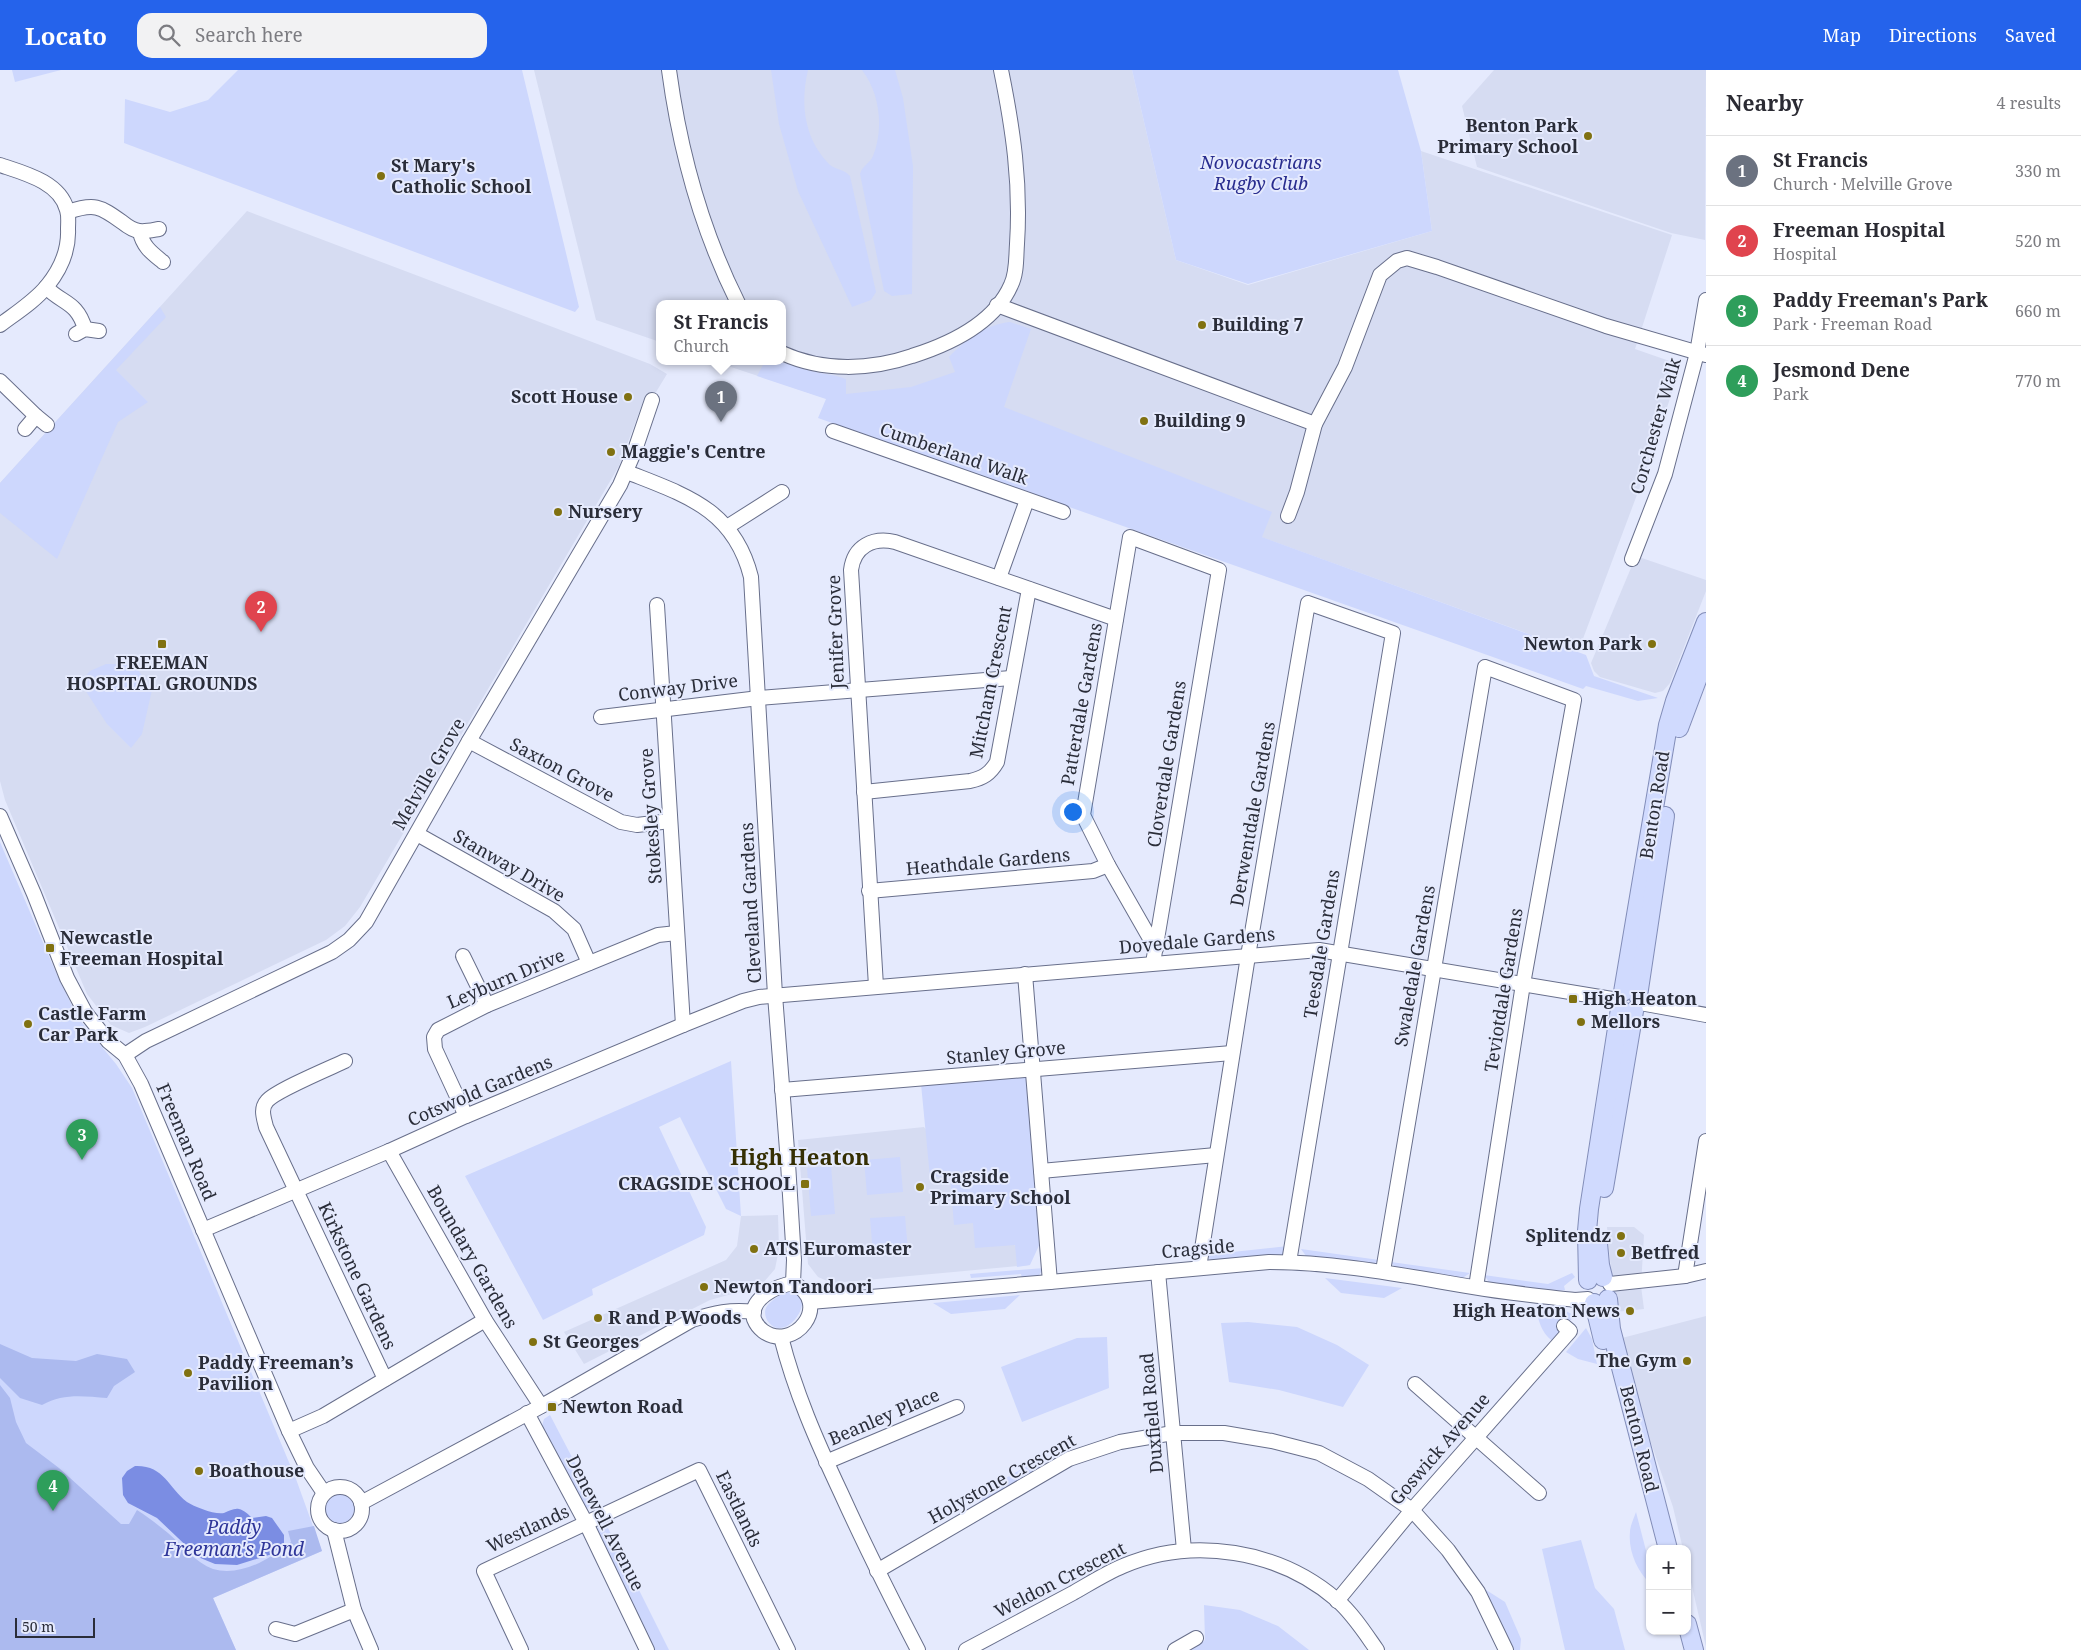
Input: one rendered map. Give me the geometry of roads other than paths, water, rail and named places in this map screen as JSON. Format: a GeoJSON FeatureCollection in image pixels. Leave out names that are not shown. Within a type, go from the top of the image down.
{"type":"FeatureCollection","features":[{"type":"Feature","properties":{"kind":"main road","name":"Benton Road"},"geometry":{"type":"LineString","coordinates":[[1629,1002],[1668,725],[1706,622]]}},
{"type":"Feature","properties":{"kind":"main road","name":"Benton Road"},"geometry":{"type":"LineString","coordinates":[[1655,1545],[1598,1290],[1587,1231],[1589,1209],[1629,1002],[1675,745],[1680,725],[1706,656]]}},
{"type":"Feature","properties":{"kind":"main road","name":"Benton Road"},"geometry":{"type":"LineString","coordinates":[[1598,1290],[1611,1329],[1667,1545]]}},
{"type":"Feature","properties":{"kind":"main road"},"geometry":{"type":"LineString","coordinates":[[1678,1635],[1682,1650]]}},
{"type":"Feature","properties":{"kind":"main road"},"geometry":{"type":"LineString","coordinates":[[1690,1635],[1694,1650]]}},
{"type":"Feature","properties":{"kind":"street"},"geometry":{"type":"LineString","coordinates":[[670,70],[679,135],[689,179],[716,257],[737,300]]}},
{"type":"Feature","properties":{"kind":"street"},"geometry":{"type":"LineString","coordinates":[[786,355],[839,367],[876,366],[944,346],[984,321],[997,305],[1012,284],[1016,266],[1018,222],[1017,169],[1013,131],[1001,70]]}},
{"type":"Feature","properties":{"kind":"street"},"geometry":{"type":"LineString","coordinates":[[0,165],[44,182],[64,202],[68,212],[68,237],[65,254],[46,287],[0,325]]}},
{"type":"Feature","properties":{"kind":"street"},"geometry":{"type":"LineString","coordinates":[[68,212],[84,206],[96,206],[105,209],[130,228],[140,232],[159,229]]}},
{"type":"Feature","properties":{"kind":"street"},"geometry":{"type":"LineString","coordinates":[[140,232],[142,242],[146,248],[163,262]]}},
{"type":"Feature","properties":{"kind":"street"},"geometry":{"type":"LineString","coordinates":[[1288,516],[1297,492],[1315,424],[1345,367],[1380,275],[1397,261],[1407,258],[1414,260],[1606,326],[1701,354]]}},
{"type":"Feature","properties":{"kind":"street"},"geometry":{"type":"LineString","coordinates":[[46,287],[71,304],[77,311],[87,331]]}},
{"type":"Feature","properties":{"kind":"street","name":"Corchester Walk"},"geometry":{"type":"LineString","coordinates":[[1632,559],[1665,474],[1701,354],[1706,300]]}},
{"type":"Feature","properties":{"kind":"street"},"geometry":{"type":"LineString","coordinates":[[997,305],[1315,424]]}},
{"type":"Feature","properties":{"kind":"street"},"geometry":{"type":"LineString","coordinates":[[0,381],[42,420],[25,429]]}},
{"type":"Feature","properties":{"kind":"street","name":"Melville Grove"},"geometry":{"type":"LineString","coordinates":[[125,1055],[146,1041],[332,952],[349,940],[366,922],[469,741],[614,498],[627,472],[652,400]]}},
{"type":"Feature","properties":{"kind":"street","name":"Cumberland Walk"},"geometry":{"type":"LineString","coordinates":[[833,431],[1063,512]]}},
{"type":"Feature","properties":{"kind":"street","name":"Cleveland Gardens"},"geometry":{"type":"LineString","coordinates":[[627,472],[691,498],[710,510],[727,527],[745,556],[751,577],[775,995],[793,1252],[793,1284]]}},
{"type":"Feature","properties":{"kind":"street"},"geometry":{"type":"LineString","coordinates":[[727,527],[782,492]]}},
{"type":"Feature","properties":{"kind":"street"},"geometry":{"type":"LineString","coordinates":[[999,578],[1027,500]]}},
{"type":"Feature","properties":{"kind":"street","name":"Cloverdale Gardens"},"geometry":{"type":"LineString","coordinates":[[1130,537],[1219,570],[1153,963]]}},
{"type":"Feature","properties":{"kind":"street","name":"Patterdale Gardens"},"geometry":{"type":"LineString","coordinates":[[1130,537],[1083,809],[1084,821],[1156,949]]}},
{"type":"Feature","properties":{"kind":"street","name":"Jenifer Grove"},"geometry":{"type":"LineString","coordinates":[[876,986],[857,690],[851,570],[854,557],[863,546],[880,540],[895,542],[1116,619]]}},
{"type":"Feature","properties":{"kind":"street","name":"Mitcham Crescent"},"geometry":{"type":"LineString","coordinates":[[864,792],[970,781],[982,778],[991,772],[997,762],[1011,678],[1029,589]]}},
{"type":"Feature","properties":{"kind":"street","name":"Teesdale Gardens"},"geometry":{"type":"LineString","coordinates":[[1289,1262],[1393,633],[1308,603]]}},
{"type":"Feature","properties":{"kind":"street","name":"Derwentdale Gardens"},"geometry":{"type":"LineString","coordinates":[[1199,1268],[1232,1053],[1308,603]]}},
{"type":"Feature","properties":{"kind":"street","name":"Stokesley Grove"},"geometry":{"type":"LineString","coordinates":[[657,605],[683,1025]]}},
{"type":"Feature","properties":{"kind":"street","name":"Teviotdale Gardens"},"geometry":{"type":"LineString","coordinates":[[1476,1288],[1523,984],[1574,700],[1485,667]]}},
{"type":"Feature","properties":{"kind":"street","name":"Swaledale Gardens"},"geometry":{"type":"LineString","coordinates":[[1383,1271],[1485,667]]}},
{"type":"Feature","properties":{"kind":"street","name":"Conway Drive"},"geometry":{"type":"LineString","coordinates":[[601,716],[759,698],[1011,678]]}},
{"type":"Feature","properties":{"kind":"street","name":"Saxton Grove"},"geometry":{"type":"LineString","coordinates":[[469,741],[621,822],[637,825],[670,821]]}},
{"type":"Feature","properties":{"kind":"street","name":"Freeman Road"},"geometry":{"type":"LineString","coordinates":[[0,816],[34,894],[67,978],[85,1012],[108,1041],[125,1055],[141,1084],[289,1431],[307,1468],[324,1493]]}},
{"type":"Feature","properties":{"kind":"street","name":"Stanway Drive"},"geometry":{"type":"LineString","coordinates":[[417,834],[554,911],[574,929],[589,963]]}},
{"type":"Feature","properties":{"kind":"street","name":"Heathdale Gardens"},"geometry":{"type":"LineString","coordinates":[[870,891],[1093,871],[1108,865]]}},
{"type":"Feature","properties":{"kind":"street","name":"Leyburn Drive"},"geometry":{"type":"LineString","coordinates":[[466,1116],[435,1049],[434,1037],[438,1030],[487,1005],[589,963],[658,935],[677,933]]}},
{"type":"Feature","properties":{"kind":"street","name":"Dovedale Gardens"},"geometry":{"type":"LineString","coordinates":[[775,995],[1320,950],[1706,1015]]}},
{"type":"Feature","properties":{"kind":"street"},"geometry":{"type":"LineString","coordinates":[[463,956],[487,1005]]}},
{"type":"Feature","properties":{"kind":"street"},"geometry":{"type":"LineString","coordinates":[[1026,974],[1050,1282]]}},
{"type":"Feature","properties":{"kind":"street","name":"Cotswold Gardens"},"geometry":{"type":"LineString","coordinates":[[203,1230],[466,1116],[683,1025],[743,1001],[775,995]]}},
{"type":"Feature","properties":{"kind":"street","name":"Stanley Grove"},"geometry":{"type":"LineString","coordinates":[[782,1090],[1232,1053]]}},
{"type":"Feature","properties":{"kind":"street","name":"Kirkstone Gardens"},"geometry":{"type":"LineString","coordinates":[[345,1061],[278,1093],[267,1101],[262,1112],[266,1127],[295,1190],[385,1379]]}},
{"type":"Feature","properties":{"kind":"street"},"geometry":{"type":"LineString","coordinates":[[1685,1276],[1706,1141]]}},
{"type":"Feature","properties":{"kind":"street","name":"Boundary Gardens"},"geometry":{"type":"LineString","coordinates":[[389,1151],[485,1320],[541,1406]]}},
{"type":"Feature","properties":{"kind":"street"},"geometry":{"type":"LineString","coordinates":[[1041,1171],[1216,1155]]}},
{"type":"Feature","properties":{"kind":"street","name":"Cragside"},"geometry":{"type":"LineString","coordinates":[[810,1302],[1269,1262],[1289,1262],[1383,1271],[1476,1288],[1575,1300],[1598,1290],[1706,1271]]}},
{"type":"Feature","properties":{"kind":"street","name":"Duxfield Road"},"geometry":{"type":"LineString","coordinates":[[1158,1272],[1184,1550]]}},
{"type":"Feature","properties":{"kind":"street"},"geometry":{"type":"LineString","coordinates":[[793,1284],[802,1288],[807,1294],[810,1302],[810,1313],[807,1321],[791,1334],[781,1337],[770,1336],[761,1331],[757,1325],[754,1312],[757,1303],[778,1287],[793,1284]]}},
{"type":"Feature","properties":{"kind":"street"},"geometry":{"type":"LineString","coordinates":[[361,1503],[541,1406],[692,1320],[734,1309],[754,1312]]}},
{"type":"Feature","properties":{"kind":"street"},"geometry":{"type":"LineString","coordinates":[[289,1431],[323,1416],[485,1320]]}},
{"type":"Feature","properties":{"kind":"street","name":"Goswick Avenue"},"geometry":{"type":"LineString","coordinates":[[1337,1601],[1412,1510],[1570,1331],[1564,1326]]}},
{"type":"Feature","properties":{"kind":"street"},"geometry":{"type":"LineString","coordinates":[[781,1337],[794,1386],[826,1462],[877,1571],[918,1650]]}},
{"type":"Feature","properties":{"kind":"street"},"geometry":{"type":"LineString","coordinates":[[1415,1384],[1539,1493]]}},
{"type":"Feature","properties":{"kind":"street","name":"Beanley Place"},"geometry":{"type":"LineString","coordinates":[[826,1462],[956,1407]]}},
{"type":"Feature","properties":{"kind":"street","name":"Denewell Avenue"},"geometry":{"type":"LineString","coordinates":[[527,1413],[586,1524],[647,1650]]}},
{"type":"Feature","properties":{"kind":"street","name":"Holystone Crescent"},"geometry":{"type":"LineString","coordinates":[[877,1571],[1070,1460],[1120,1442],[1173,1434],[1224,1433],[1272,1441],[1319,1453],[1368,1479],[1412,1510],[1448,1550],[1478,1592],[1506,1650]]}},
{"type":"Feature","properties":{"kind":"street","name":"Eastlands"},"geometry":{"type":"LineString","coordinates":[[586,1524],[699,1470],[788,1650]]}},
{"type":"Feature","properties":{"kind":"street"},"geometry":{"type":"LineString","coordinates":[[336,1487],[349,1489],[354,1492],[361,1503],[360,1516],[353,1526],[340,1531],[334,1530],[322,1521],[318,1507],[324,1493],[336,1487]]}},
{"type":"Feature","properties":{"kind":"street","name":"Westlands"},"geometry":{"type":"LineString","coordinates":[[521,1650],[484,1571],[586,1524]]}},
{"type":"Feature","properties":{"kind":"street"},"geometry":{"type":"LineString","coordinates":[[334,1530],[354,1610],[371,1650]]}},
{"type":"Feature","properties":{"kind":"street","name":"Weldon Crescent"},"geometry":{"type":"LineString","coordinates":[[966,1650],[1123,1566],[1165,1553],[1184,1550],[1227,1552],[1278,1565],[1319,1586],[1352,1616],[1377,1650]]}},
{"type":"Feature","properties":{"kind":"street"},"geometry":{"type":"LineString","coordinates":[[276,1629],[295,1634],[354,1610]]}},
{"type":"Feature","properties":{"kind":"street"},"geometry":{"type":"LineString","coordinates":[[1175,1650],[1196,1638]]}},
{"type":"Feature","properties":{"kind":"water","name":"Paddy Freeman's Pond"},"geometry":{"type":"Polygon","coordinates":[[[135,1466],[153,1469],[165,1478],[187,1502],[210,1512],[224,1513],[233,1509],[239,1509],[245,1511],[252,1518],[266,1516],[272,1518],[284,1535],[284,1543],[272,1554],[237,1565],[215,1564],[198,1557],[157,1518],[128,1503],[123,1495],[122,1478],[127,1471],[135,1466]]]}},
{"type":"Feature","properties":{"kind":"place","name":"Benton Park Primary School"},"geometry":{"type":"Point","coordinates":[1588,136]}},
{"type":"Feature","properties":{"kind":"place","name":"St Mary's Catholic School"},"geometry":{"type":"Point","coordinates":[381,176]}},
{"type":"Feature","properties":{"kind":"place","name":"Building 7"},"geometry":{"type":"Point","coordinates":[1202,325]}},
{"type":"Feature","properties":{"kind":"place","name":"Scott House"},"geometry":{"type":"Point","coordinates":[628,397]}},
{"type":"Feature","properties":{"kind":"place","name":"Building 9"},"geometry":{"type":"Point","coordinates":[1144,421]}},
{"type":"Feature","properties":{"kind":"place","name":"St Francis"},"geometry":{"type":"Point","coordinates":[721,422]}},
{"type":"Feature","properties":{"kind":"place","name":"Maggie's Centre"},"geometry":{"type":"Point","coordinates":[611,452]}},
{"type":"Feature","properties":{"kind":"place","name":"Nursery"},"geometry":{"type":"Point","coordinates":[558,512]}},
{"type":"Feature","properties":{"kind":"place","name":"Freeman Hospital"},"geometry":{"type":"Point","coordinates":[261,632]}},
{"type":"Feature","properties":{"kind":"place","name":"FREEMAN HOSPITAL GROUNDS"},"geometry":{"type":"Point","coordinates":[162,644]}},
{"type":"Feature","properties":{"kind":"place","name":"Newton Park"},"geometry":{"type":"Point","coordinates":[1652,644]}},
{"type":"Feature","properties":{"kind":"place","name":"Newcastle Freeman Hospital"},"geometry":{"type":"Point","coordinates":[50,948]}},
{"type":"Feature","properties":{"kind":"place","name":"High Heaton"},"geometry":{"type":"Point","coordinates":[1573,999]}},
{"type":"Feature","properties":{"kind":"place","name":"Mellors"},"geometry":{"type":"Point","coordinates":[1581,1022]}},
{"type":"Feature","properties":{"kind":"place","name":"Castle Farm Car Park"},"geometry":{"type":"Point","coordinates":[28,1024]}},
{"type":"Feature","properties":{"kind":"place","name":"Paddy Freeman's Park"},"geometry":{"type":"Point","coordinates":[82,1160]}},
{"type":"Feature","properties":{"kind":"place","name":"CRAGSIDE SCHOOL"},"geometry":{"type":"Point","coordinates":[805,1184]}},
{"type":"Feature","properties":{"kind":"place","name":"Cragside Primary School"},"geometry":{"type":"Point","coordinates":[920,1187]}},
{"type":"Feature","properties":{"kind":"place","name":"Splitendz"},"geometry":{"type":"Point","coordinates":[1621,1236]}},
{"type":"Feature","properties":{"kind":"place","name":"ATS Euromaster"},"geometry":{"type":"Point","coordinates":[754,1249]}},
{"type":"Feature","properties":{"kind":"place","name":"Betfred"},"geometry":{"type":"Point","coordinates":[1621,1253]}},
{"type":"Feature","properties":{"kind":"place","name":"Newton Tandoori"},"geometry":{"type":"Point","coordinates":[704,1287]}},
{"type":"Feature","properties":{"kind":"place","name":"High Heaton News"},"geometry":{"type":"Point","coordinates":[1630,1311]}},
{"type":"Feature","properties":{"kind":"place","name":"R and P Woods"},"geometry":{"type":"Point","coordinates":[598,1318]}},
{"type":"Feature","properties":{"kind":"place","name":"St Georges"},"geometry":{"type":"Point","coordinates":[533,1342]}},
{"type":"Feature","properties":{"kind":"place","name":"The Gym"},"geometry":{"type":"Point","coordinates":[1687,1361]}},
{"type":"Feature","properties":{"kind":"place","name":"Paddy Freeman’s Pavilion"},"geometry":{"type":"Point","coordinates":[188,1373]}},
{"type":"Feature","properties":{"kind":"place","name":"Newton Road"},"geometry":{"type":"Point","coordinates":[552,1407]}},
{"type":"Feature","properties":{"kind":"place","name":"Boathouse"},"geometry":{"type":"Point","coordinates":[199,1471]}},
{"type":"Feature","properties":{"kind":"place","name":"Jesmond Dene"},"geometry":{"type":"Point","coordinates":[53,1511]}},
{"type":"Feature","properties":{"kind":"district","name":"High Heaton"},"geometry":{"type":"Point","coordinates":[800,1157]}},
{"type":"Feature","properties":{"kind":"park label","name":"Novocastrians Rugby Club"},"geometry":{"type":"Point","coordinates":[1261,174]}}]}
